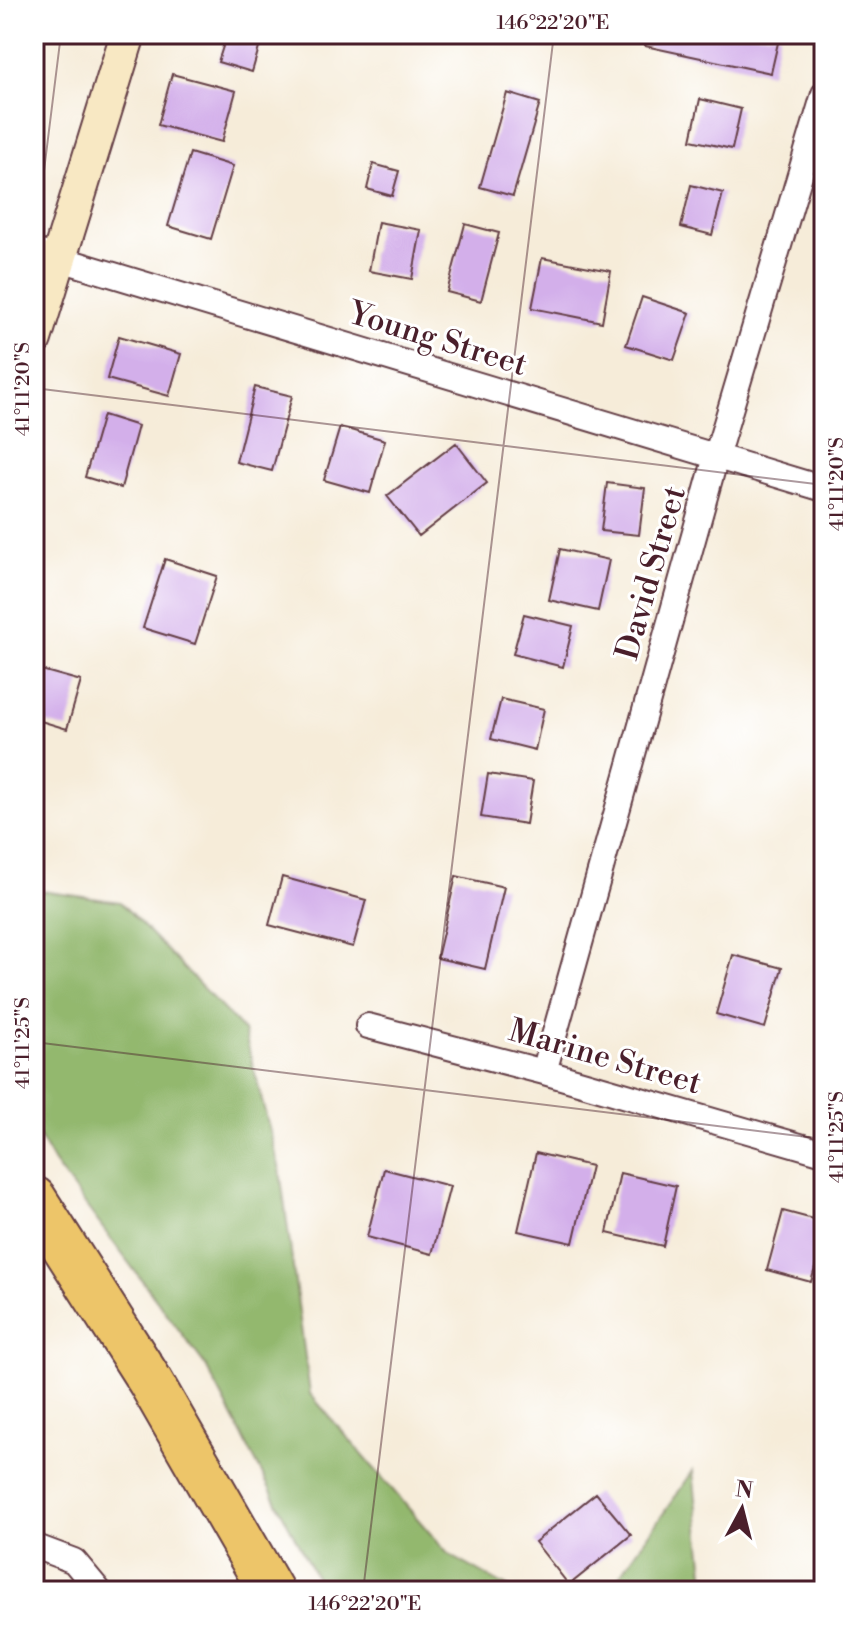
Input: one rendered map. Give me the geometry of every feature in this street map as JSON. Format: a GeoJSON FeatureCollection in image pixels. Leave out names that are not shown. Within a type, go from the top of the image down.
{"type":"FeatureCollection","features":[{"type":"Feature","properties":{"kind":"highway"},"geometry":{"type":"LineString","coordinates":[[34,1199],[150,1381],[271,1591]]}},
{"type":"Feature","properties":{"kind":"highway"},"geometry":{"type":"LineString","coordinates":[[150,1381],[242,1591]]}},
{"type":"Feature","properties":{"kind":"main road"},"geometry":{"type":"LineString","coordinates":[[34,339],[47,254],[128,34]]}},
{"type":"Feature","properties":{"kind":"street","name":"David Street"},"geometry":{"type":"LineString","coordinates":[[544,1072],[716,457],[824,94]]}},
{"type":"Feature","properties":{"kind":"street","name":"Young Street"},"geometry":{"type":"LineString","coordinates":[[47,254],[824,489]]}},
{"type":"Feature","properties":{"kind":"street","name":"Marine Street"},"geometry":{"type":"LineString","coordinates":[[368,1026],[544,1072],[824,1153]]}},
{"type":"Feature","properties":{"kind":"street"},"geometry":{"type":"LineString","coordinates":[[34,1546],[74,1561],[99,1591]]}},
{"type":"Feature","properties":{"kind":"green space"},"geometry":{"type":"Polygon","coordinates":[[[34,890],[120,902],[244,1031],[280,1170],[310,1394],[448,1554],[514,1591],[323,1591],[206,1366],[54,1163],[34,1128],[34,890]]]}},
{"type":"Feature","properties":{"kind":"green space"},"geometry":{"type":"Polygon","coordinates":[[[693,1471],[706,1591],[609,1591],[693,1471]]]}},
{"type":"Feature","properties":{"kind":"building"},"geometry":{"type":"Polygon","coordinates":[[[227,34],[263,34],[252,72],[218,62],[227,34]]]}},
{"type":"Feature","properties":{"kind":"building"},"geometry":{"type":"Polygon","coordinates":[[[647,34],[780,34],[771,73],[645,46],[647,34]]]}},
{"type":"Feature","properties":{"kind":"building"},"geometry":{"type":"Polygon","coordinates":[[[172,74],[236,91],[222,142],[158,125],[172,74]]]}},
{"type":"Feature","properties":{"kind":"building"},"geometry":{"type":"Polygon","coordinates":[[[507,93],[540,103],[513,196],[480,187],[507,93]]]}},
{"type":"Feature","properties":{"kind":"building"},"geometry":{"type":"Polygon","coordinates":[[[700,99],[741,109],[732,149],[691,140],[700,99]]]}},
{"type":"Feature","properties":{"kind":"building"},"geometry":{"type":"Polygon","coordinates":[[[190,153],[233,166],[211,239],[168,226],[190,153]]]}},
{"type":"Feature","properties":{"kind":"building"},"geometry":{"type":"Polygon","coordinates":[[[373,164],[399,171],[392,196],[367,189],[373,164]]]}},
{"type":"Feature","properties":{"kind":"building"},"geometry":{"type":"Polygon","coordinates":[[[691,185],[723,193],[712,235],[681,227],[691,185]]]}},
{"type":"Feature","properties":{"kind":"building"},"geometry":{"type":"Polygon","coordinates":[[[378,222],[421,230],[412,279],[369,271],[378,222]]]}},
{"type":"Feature","properties":{"kind":"building"},"geometry":{"type":"Polygon","coordinates":[[[465,224],[499,233],[481,301],[447,292],[465,224]]]}},
{"type":"Feature","properties":{"kind":"building"},"geometry":{"type":"Polygon","coordinates":[[[542,258],[611,271],[602,322],[532,308],[542,258]]]}},
{"type":"Feature","properties":{"kind":"building"},"geometry":{"type":"Polygon","coordinates":[[[642,297],[690,313],[674,360],[626,345],[642,297]]]}},
{"type":"Feature","properties":{"kind":"building"},"geometry":{"type":"Polygon","coordinates":[[[119,336],[181,354],[169,396],[107,379],[119,336]]]}},
{"type":"Feature","properties":{"kind":"building"},"geometry":{"type":"Polygon","coordinates":[[[255,387],[292,396],[272,471],[236,462],[255,387]]]}},
{"type":"Feature","properties":{"kind":"building"},"geometry":{"type":"Polygon","coordinates":[[[103,415],[138,426],[121,488],[85,477],[103,415]]]}},
{"type":"Feature","properties":{"kind":"building"},"geometry":{"type":"Polygon","coordinates":[[[340,427],[385,440],[370,493],[324,480],[340,427]]]}},
{"type":"Feature","properties":{"kind":"building"},"geometry":{"type":"Polygon","coordinates":[[[456,443],[487,483],[419,536],[387,496],[456,443]]]}},
{"type":"Feature","properties":{"kind":"building"},"geometry":{"type":"Polygon","coordinates":[[[607,483],[645,488],[639,535],[601,531],[607,483]]]}},
{"type":"Feature","properties":{"kind":"building"},"geometry":{"type":"Polygon","coordinates":[[[560,549],[609,560],[598,611],[549,600],[560,549]]]}},
{"type":"Feature","properties":{"kind":"building"},"geometry":{"type":"Polygon","coordinates":[[[165,559],[217,576],[195,644],[143,628],[165,559]]]}},
{"type":"Feature","properties":{"kind":"building"},"geometry":{"type":"Polygon","coordinates":[[[524,614],[573,626],[563,667],[513,654],[524,614]]]}},
{"type":"Feature","properties":{"kind":"building"},"geometry":{"type":"Polygon","coordinates":[[[34,668],[81,681],[67,729],[34,719],[34,668]]]}},
{"type":"Feature","properties":{"kind":"building"},"geometry":{"type":"Polygon","coordinates":[[[501,699],[544,709],[535,750],[491,739],[501,699]]]}},
{"type":"Feature","properties":{"kind":"building"},"geometry":{"type":"Polygon","coordinates":[[[488,774],[533,781],[526,824],[481,817],[488,774]]]}},
{"type":"Feature","properties":{"kind":"building"},"geometry":{"type":"Polygon","coordinates":[[[456,876],[504,887],[485,969],[437,958],[456,876]]]}},
{"type":"Feature","properties":{"kind":"building"},"geometry":{"type":"Polygon","coordinates":[[[282,877],[366,900],[353,947],[269,925],[282,877]]]}},
{"type":"Feature","properties":{"kind":"building"},"geometry":{"type":"Polygon","coordinates":[[[733,955],[782,968],[765,1028],[716,1014],[733,955]]]}},
{"type":"Feature","properties":{"kind":"building"},"geometry":{"type":"Polygon","coordinates":[[[536,1153],[591,1166],[573,1243],[518,1231],[536,1153]]]}},
{"type":"Feature","properties":{"kind":"building"},"geometry":{"type":"Polygon","coordinates":[[[384,1169],[450,1186],[432,1254],[367,1237],[384,1169]]]}},
{"type":"Feature","properties":{"kind":"building"},"geometry":{"type":"Polygon","coordinates":[[[620,1173],[676,1186],[663,1246],[607,1233],[620,1173]]]}},
{"type":"Feature","properties":{"kind":"building"},"geometry":{"type":"Polygon","coordinates":[[[783,1211],[824,1222],[824,1236],[811,1282],[767,1270],[783,1211]]]}},
{"type":"Feature","properties":{"kind":"building"},"geometry":{"type":"Polygon","coordinates":[[[596,1493],[631,1535],[569,1585],[535,1542],[596,1493]]]}}]}
